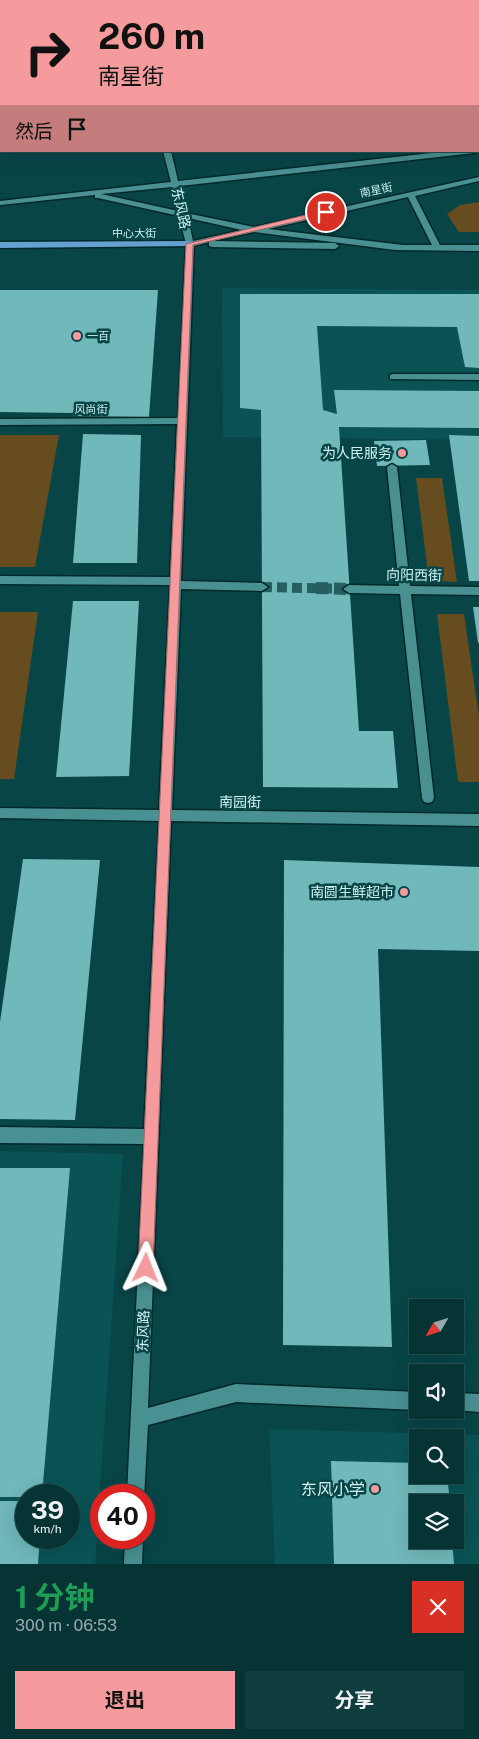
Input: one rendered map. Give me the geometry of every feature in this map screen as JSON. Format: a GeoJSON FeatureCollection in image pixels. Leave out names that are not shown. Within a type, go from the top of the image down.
{"type":"FeatureCollection","features":[{"type":"Feature","properties":{"kind":"main road","name":"中心大街"},"geometry":{"type":"LineString","coordinates":[[0,244],[190,244]]}},
{"type":"Feature","properties":{"kind":"street","name":"东风路"},"geometry":{"type":"LineString","coordinates":[[136,1484],[190,244],[168,152]]}},
{"type":"Feature","properties":{"kind":"street"},"geometry":{"type":"LineString","coordinates":[[0,203],[465,152]]}},
{"type":"Feature","properties":{"kind":"street","name":"南星街"},"geometry":{"type":"LineString","coordinates":[[190,244],[479,179]]}},
{"type":"Feature","properties":{"kind":"street"},"geometry":{"type":"LineString","coordinates":[[86,194],[255,230],[403,247]]}},
{"type":"Feature","properties":{"kind":"street"},"geometry":{"type":"LineString","coordinates":[[410,194],[437,248]]}},
{"type":"Feature","properties":{"kind":"street","name":"中心大街"},"geometry":{"type":"LineString","coordinates":[[190,244],[479,248]]}},
{"type":"Feature","properties":{"kind":"street"},"geometry":{"type":"LineString","coordinates":[[392,377],[479,377]]}},
{"type":"Feature","properties":{"kind":"street","name":"风尚街"},"geometry":{"type":"LineString","coordinates":[[0,422],[182,421]]}},
{"type":"Feature","properties":{"kind":"street"},"geometry":{"type":"LineString","coordinates":[[392,468],[407,590],[428,798]]}},
{"type":"Feature","properties":{"kind":"street"},"geometry":{"type":"LineString","coordinates":[[0,580],[175,583],[262,587]]}},
{"type":"Feature","properties":{"kind":"street","name":"向阳西街"},"geometry":{"type":"LineString","coordinates":[[349,589],[479,592]]}},
{"type":"Feature","properties":{"kind":"street","name":"南园街"},"geometry":{"type":"LineString","coordinates":[[0,812],[479,820]]}},
{"type":"Feature","properties":{"kind":"street"},"geometry":{"type":"LineString","coordinates":[[0,1135],[151,1137]]}},
{"type":"Feature","properties":{"kind":"street"},"geometry":{"type":"LineString","coordinates":[[139,1418],[236,1394],[409,1401]]}},
{"type":"Feature","properties":{"kind":"street"},"geometry":{"type":"LineString","coordinates":[[464,1402],[479,1403]]}},
{"type":"Feature","properties":{"kind":"street"},"geometry":{"type":"LineString","coordinates":[[133,1564],[134,1549]]}},
{"type":"Feature","properties":{"kind":"shaded area"},"geometry":{"type":"Polygon","coordinates":[[[479,202],[479,232],[459,232],[447,214],[460,205],[479,202]]]}},
{"type":"Feature","properties":{"kind":"shaded area"},"geometry":{"type":"Polygon","coordinates":[[[222,288],[479,290],[479,440],[223,437],[222,288]]]}},
{"type":"Feature","properties":{"kind":"shaded area"},"geometry":{"type":"Polygon","coordinates":[[[0,435],[59,435],[35,567],[0,567],[0,435]]]}},
{"type":"Feature","properties":{"kind":"shaded area"},"geometry":{"type":"Polygon","coordinates":[[[416,478],[442,478],[457,582],[429,581],[416,478]]]}},
{"type":"Feature","properties":{"kind":"shaded area"},"geometry":{"type":"Polygon","coordinates":[[[0,612],[38,612],[14,779],[0,779],[0,612]]]}},
{"type":"Feature","properties":{"kind":"shaded area"},"geometry":{"type":"Polygon","coordinates":[[[437,614],[464,614],[479,717],[479,782],[458,782],[437,614]]]}},
{"type":"Feature","properties":{"kind":"shaded area"},"geometry":{"type":"Polygon","coordinates":[[[0,1151],[123,1154],[100,1484],[90,1484],[90,1549],[96,1549],[95,1564],[0,1564],[0,1151]]]}},
{"type":"Feature","properties":{"kind":"shaded area","name":"东风小学"},"geometry":{"type":"Polygon","coordinates":[[[269,1429],[409,1433],[409,1484],[464,1484],[464,1435],[479,1435],[479,1564],[275,1564],[269,1429]]]}},
{"type":"Feature","properties":{"kind":"building","name":"一百"},"geometry":{"type":"Polygon","coordinates":[[[0,290],[158,290],[149,417],[73,416],[74,413],[0,412],[0,290]]]}},
{"type":"Feature","properties":{"kind":"building"},"geometry":{"type":"Polygon","coordinates":[[[240,294],[479,294],[479,368],[465,367],[457,327],[317,326],[323,410],[337,414],[334,390],[479,391],[479,428],[339,427],[359,731],[393,731],[398,788],[263,787],[261,410],[240,408],[240,294]]]}},
{"type":"Feature","properties":{"kind":"building"},"geometry":{"type":"Polygon","coordinates":[[[83,434],[141,435],[137,563],[73,563],[83,434]]]}},
{"type":"Feature","properties":{"kind":"building"},"geometry":{"type":"Polygon","coordinates":[[[449,435],[479,436],[479,581],[469,581],[449,435]]]}},
{"type":"Feature","properties":{"kind":"building","name":"为人民服务"},"geometry":{"type":"Polygon","coordinates":[[[426,440],[430,465],[377,466],[374,441],[426,440]]]}},
{"type":"Feature","properties":{"kind":"building"},"geometry":{"type":"Polygon","coordinates":[[[73,601],[139,601],[129,776],[56,777],[73,601]]]}},
{"type":"Feature","properties":{"kind":"building"},"geometry":{"type":"Polygon","coordinates":[[[473,607],[479,607],[479,643],[478,643],[473,607]]]}},
{"type":"Feature","properties":{"kind":"building"},"geometry":{"type":"Polygon","coordinates":[[[23,859],[100,860],[75,1120],[0,1119],[0,1022],[23,859]]]}},
{"type":"Feature","properties":{"kind":"building"},"geometry":{"type":"Polygon","coordinates":[[[284,860],[479,867],[479,951],[378,949],[392,1347],[283,1345],[284,860]]]}},
{"type":"Feature","properties":{"kind":"building"},"geometry":{"type":"Polygon","coordinates":[[[0,1168],[70,1168],[43,1484],[15,1484],[15,1497],[0,1497],[0,1168]]]}},
{"type":"Feature","properties":{"kind":"building"},"geometry":{"type":"Polygon","coordinates":[[[331,1461],[409,1463],[409,1484],[448,1484],[449,1494],[409,1494],[409,1549],[453,1549],[454,1564],[334,1564],[331,1461]]]}},
{"type":"Feature","properties":{"kind":"building"},"geometry":{"type":"Polygon","coordinates":[[[0,1501],[15,1501],[15,1549],[39,1549],[38,1564],[0,1564],[0,1501]]]}},
{"type":"Feature","properties":{"kind":"tunnel"},"geometry":{"type":"LineString","coordinates":[[262,587],[349,589],[316,588]]}},
{"type":"Feature","properties":{"kind":"place","name":"一百"},"geometry":{"type":"Point","coordinates":[77,336]}},
{"type":"Feature","properties":{"kind":"place","name":"为人民服务"},"geometry":{"type":"Point","coordinates":[402,453]}},
{"type":"Feature","properties":{"kind":"place","name":"南圆生鲜超市"},"geometry":{"type":"Point","coordinates":[404,892]}},
{"type":"Feature","properties":{"kind":"place","name":"东风小学"},"geometry":{"type":"Point","coordinates":[375,1489]}},
{"type":"Feature","properties":{"kind":"route"},"geometry":{"type":"LineString","coordinates":[[146,1268],[190,244],[326,212]]}}]}
